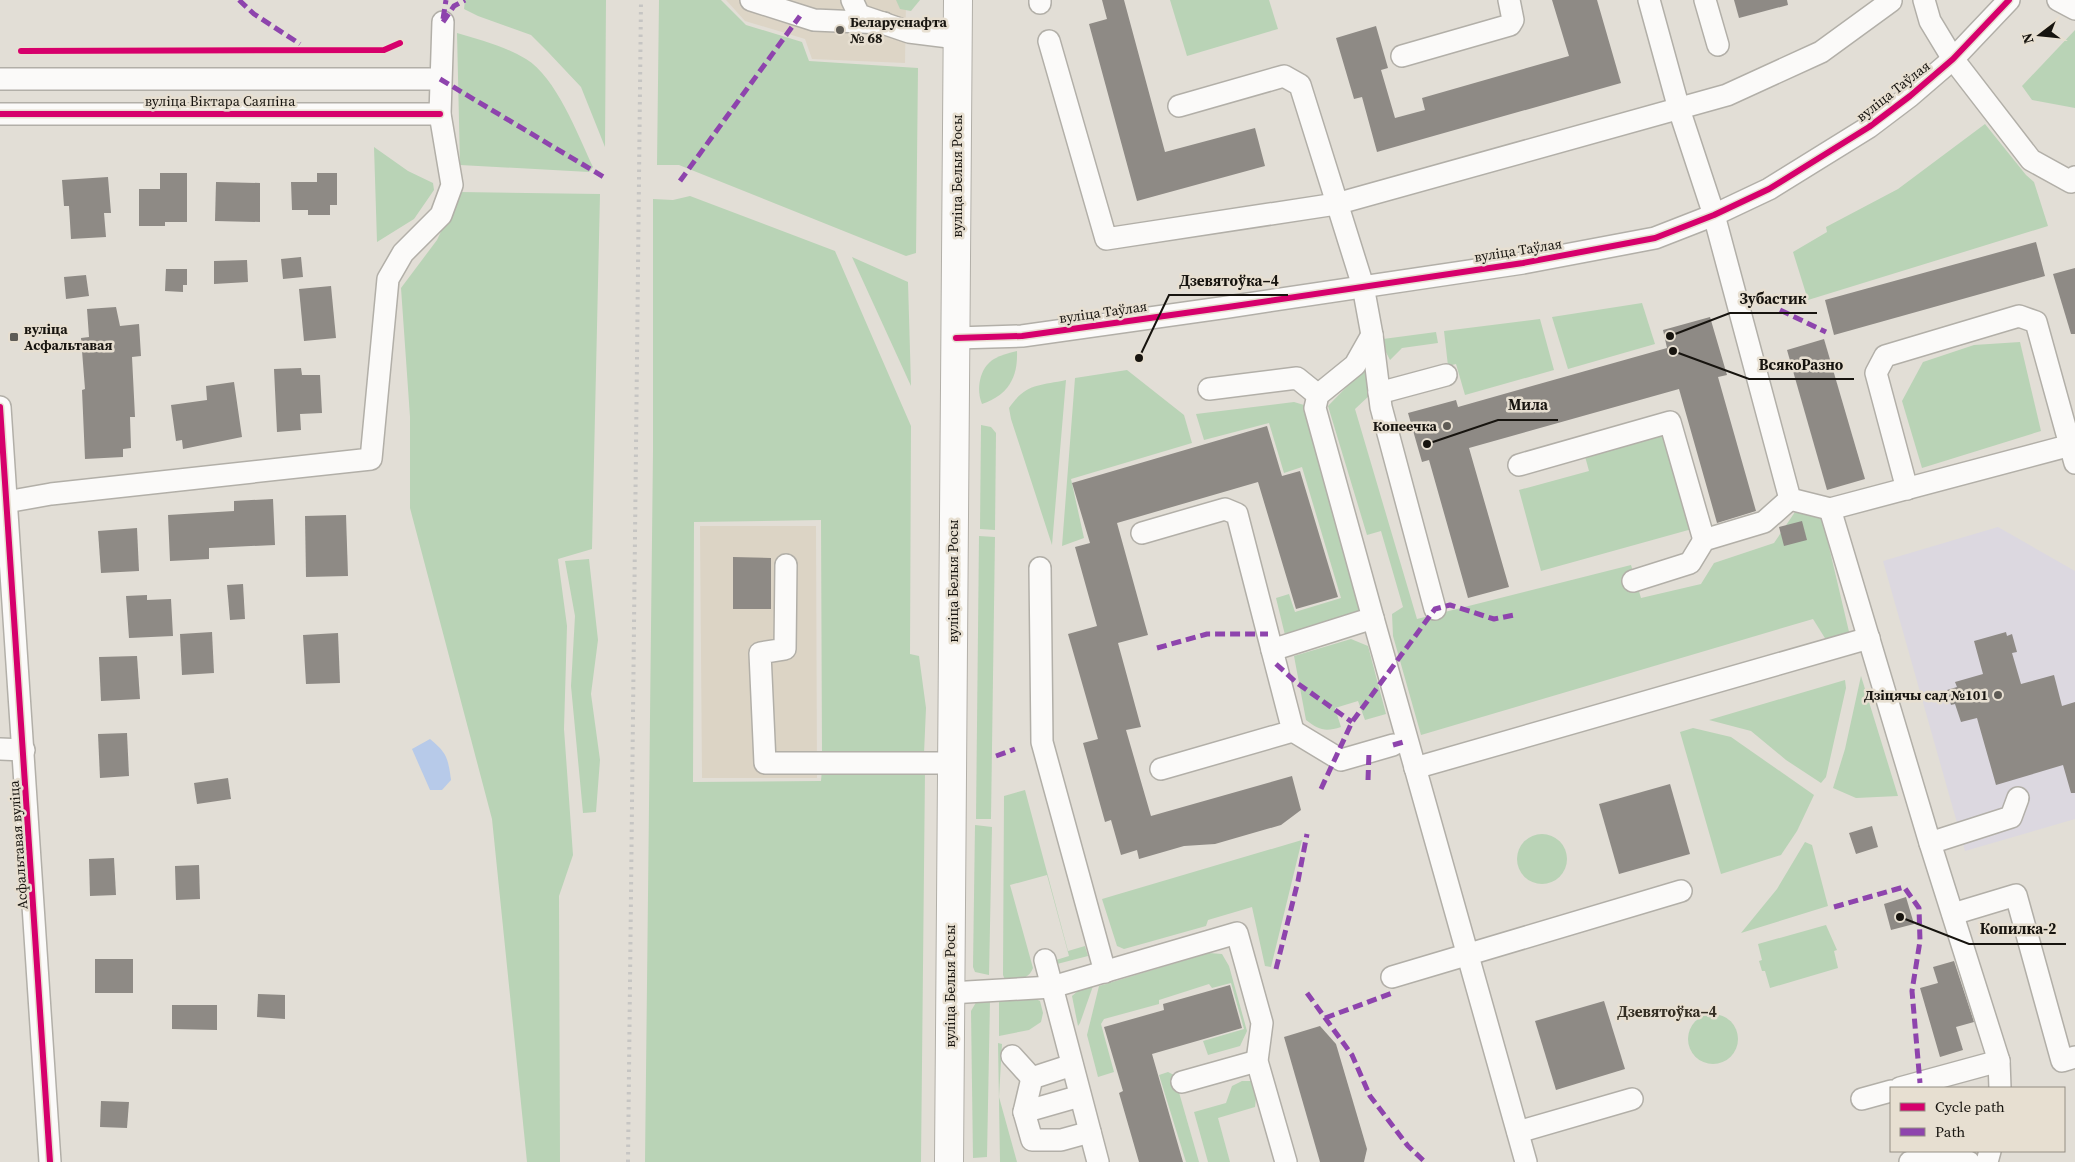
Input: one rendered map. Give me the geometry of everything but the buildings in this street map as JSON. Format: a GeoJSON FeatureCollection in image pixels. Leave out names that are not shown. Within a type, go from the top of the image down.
{"type":"FeatureCollection","features":[{"type":"Feature","properties":{"kind":"main road","name":"вуліца Белыя Росы"},"geometry":{"type":"LineString","coordinates":[[949,1162],[958,0]]}},
{"type":"Feature","properties":{"kind":"street"},"geometry":{"type":"LineString","coordinates":[[751,0],[814,20],[852,20],[884,23]]}},
{"type":"Feature","properties":{"kind":"street"},"geometry":{"type":"LineString","coordinates":[[852,0],[859,15],[908,32],[957,38]]}},
{"type":"Feature","properties":{"kind":"street"},"geometry":{"type":"LineString","coordinates":[[1402,56],[1510,25],[1513,20],[1509,0]]}},
{"type":"Feature","properties":{"kind":"street"},"geometry":{"type":"LineString","coordinates":[[1649,0],[1679,109],[1714,216],[1790,499]]}},
{"type":"Feature","properties":{"kind":"street"},"geometry":{"type":"LineString","coordinates":[[1705,0],[1718,45]]}},
{"type":"Feature","properties":{"kind":"street"},"geometry":{"type":"LineString","coordinates":[[1924,0],[1930,21],[1953,59],[2031,160],[2071,182],[2075,177]]}},
{"type":"Feature","properties":{"kind":"street","name":"вуліца Таўлая"},"geometry":{"type":"LineString","coordinates":[[956,338],[1028,336],[1603,249],[1655,238],[1714,216],[1769,189],[1853,137],[1910,96],[1953,59],[2009,0]]}},
{"type":"Feature","properties":{"kind":"street"},"geometry":{"type":"LineString","coordinates":[[2058,0],[2075,9]]}},
{"type":"Feature","properties":{"kind":"street"},"geometry":{"type":"LineString","coordinates":[[1049,41],[1106,239],[1336,204],[1679,109],[1744,88],[1821,52],[1891,1]]}},
{"type":"Feature","properties":{"kind":"street"},"geometry":{"type":"LineString","coordinates":[[6,502],[51,494],[371,459],[388,279],[403,253],[441,215],[452,185],[440,114],[443,22]]}},
{"type":"Feature","properties":{"kind":"street"},"geometry":{"type":"LineString","coordinates":[[1179,106],[1284,76],[1300,85],[1363,286],[1372,336],[1381,407],[1435,609]]}},
{"type":"Feature","properties":{"kind":"street","name":"вуліца Віктара Саяпіна"},"geometry":{"type":"LineString","coordinates":[[0,79],[440,79]]}},
{"type":"Feature","properties":{"kind":"street","name":"вуліца Віктара Саяпіна"},"geometry":{"type":"LineString","coordinates":[[0,114],[440,114]]}},
{"type":"Feature","properties":{"kind":"street"},"geometry":{"type":"LineString","coordinates":[[1790,499],[1830,509],[1906,489],[2073,451],[2036,322],[2019,316],[1885,356],[1876,373],[1906,489]]}},
{"type":"Feature","properties":{"kind":"street"},"geometry":{"type":"LineString","coordinates":[[1372,336],[1355,365],[1318,395],[1315,408],[1526,1162]]}},
{"type":"Feature","properties":{"kind":"street"},"geometry":{"type":"LineString","coordinates":[[1379,393],[1446,375]]}},
{"type":"Feature","properties":{"kind":"street"},"geometry":{"type":"LineString","coordinates":[[1209,389],[1297,378],[1318,395]]}},
{"type":"Feature","properties":{"kind":"street","name":"Асфальтавая вуліца"},"geometry":{"type":"LineString","coordinates":[[0,407],[50,1162]]}},
{"type":"Feature","properties":{"kind":"street"},"geometry":{"type":"LineString","coordinates":[[1519,465],[1670,422],[1704,540]]}},
{"type":"Feature","properties":{"kind":"street"},"geometry":{"type":"LineString","coordinates":[[1633,581],[1690,563],[1704,540],[1764,522],[1790,499]]}},
{"type":"Feature","properties":{"kind":"street"},"geometry":{"type":"LineString","coordinates":[[1142,533],[1225,509],[1237,514],[1293,731],[1341,760],[1393,745]]}},
{"type":"Feature","properties":{"kind":"street"},"geometry":{"type":"LineString","coordinates":[[1830,509],[1930,843],[1999,1061],[2000,1087]]}},
{"type":"Feature","properties":{"kind":"street"},"geometry":{"type":"LineString","coordinates":[[786,565],[785,649],[760,652],[765,764],[952,763]]}},
{"type":"Feature","properties":{"kind":"street"},"geometry":{"type":"LineString","coordinates":[[1040,568],[1042,742],[1105,972]]}},
{"type":"Feature","properties":{"kind":"street"},"geometry":{"type":"LineString","coordinates":[[1272,650],[1373,618]]}},
{"type":"Feature","properties":{"kind":"street"},"geometry":{"type":"LineString","coordinates":[[1415,768],[1869,638]]}},
{"type":"Feature","properties":{"kind":"street"},"geometry":{"type":"LineString","coordinates":[[1161,769],[1293,731]]}},
{"type":"Feature","properties":{"kind":"street"},"geometry":{"type":"LineString","coordinates":[[0,749],[24,750]]}},
{"type":"Feature","properties":{"kind":"street"},"geometry":{"type":"LineString","coordinates":[[1930,843],[2011,817],[2018,798]]}},
{"type":"Feature","properties":{"kind":"street"},"geometry":{"type":"LineString","coordinates":[[1392,977],[1681,891]]}},
{"type":"Feature","properties":{"kind":"street"},"geometry":{"type":"LineString","coordinates":[[1953,914],[2016,895],[2062,1061],[2075,1057]]}},
{"type":"Feature","properties":{"kind":"street"},"geometry":{"type":"LineString","coordinates":[[950,993],[1052,987],[1237,933],[1262,1023],[1257,1061],[1286,1162]]}},
{"type":"Feature","properties":{"kind":"street"},"geometry":{"type":"LineString","coordinates":[[1046,960],[1098,1162]]}},
{"type":"Feature","properties":{"kind":"street"},"geometry":{"type":"LineString","coordinates":[[1012,1056],[1032,1078]]}},
{"type":"Feature","properties":{"kind":"street"},"geometry":{"type":"LineString","coordinates":[[1182,1082],[1257,1061]]}},
{"type":"Feature","properties":{"kind":"street"},"geometry":{"type":"LineString","coordinates":[[1904,1087],[1999,1061]]}},
{"type":"Feature","properties":{"kind":"street"},"geometry":{"type":"LineString","coordinates":[[1032,1078],[1072,1065]]}},
{"type":"Feature","properties":{"kind":"street"},"geometry":{"type":"LineString","coordinates":[[1032,1078],[1024,1112],[1032,1140],[1062,1140],[1090,1132]]}},
{"type":"Feature","properties":{"kind":"street"},"geometry":{"type":"LineString","coordinates":[[1862,1099],[1890,1091]]}},
{"type":"Feature","properties":{"kind":"street"},"geometry":{"type":"LineString","coordinates":[[1024,1112],[1080,1096]]}},
{"type":"Feature","properties":{"kind":"street"},"geometry":{"type":"LineString","coordinates":[[1518,1132],[1632,1099]]}},
{"type":"Feature","properties":{"kind":"street"},"geometry":{"type":"LineString","coordinates":[[1052,1104],[1062,1140]]}},
{"type":"Feature","properties":{"kind":"street"},"geometry":{"type":"LineString","coordinates":[[1910,1162],[1942,1154],[1969,1162]]}},
{"type":"Feature","properties":{"kind":"shaded area","name":"Беларуснафта № 68"},"geometry":{"type":"Polygon","coordinates":[[[726,0],[906,0],[905,63],[812,59],[805,39],[745,21],[726,0]]]}},
{"type":"Feature","properties":{"kind":"shaded area"},"geometry":{"type":"Polygon","coordinates":[[[700,526],[816,526],[817,778],[702,778],[700,526]]]}},
{"type":"Feature","properties":{"kind":"shaded area","name":"Дзіцячы сад №101"},"geometry":{"type":"Polygon","coordinates":[[[1998,527],[2075,571],[2075,819],[1965,851],[1883,561],[1998,527]]]}},
{"type":"Feature","properties":{"kind":"green space"},"geometry":{"type":"Polygon","coordinates":[[[465,0],[606,0],[605,147],[581,87],[548,52],[531,35],[464,9],[465,0]]]}},
{"type":"Feature","properties":{"kind":"green space"},"geometry":{"type":"Polygon","coordinates":[[[659,0],[721,0],[746,25],[802,42],[809,61],[918,68],[916,253],[906,256],[679,165],[657,165],[659,0]]]}},
{"type":"Feature","properties":{"kind":"green space"},"geometry":{"type":"Polygon","coordinates":[[[896,0],[920,0],[911,11],[900,9],[896,0]]]}},
{"type":"Feature","properties":{"kind":"green space"},"geometry":{"type":"Polygon","coordinates":[[[1170,0],[1269,0],[1278,29],[1187,56],[1170,0]]]}},
{"type":"Feature","properties":{"kind":"green space"},"geometry":{"type":"Polygon","coordinates":[[[2075,30],[2075,108],[2032,100],[2022,86],[2075,30]]]}},
{"type":"Feature","properties":{"kind":"green space"},"geometry":{"type":"Polygon","coordinates":[[[457,33],[509,50],[537,67],[556,93],[573,124],[593,167],[589,172],[460,165],[457,33]]]}},
{"type":"Feature","properties":{"kind":"green space"},"geometry":{"type":"Polygon","coordinates":[[[1985,124],[2026,175],[2034,182],[2048,226],[1808,300],[1793,252],[1827,232],[1826,227],[1898,189],[1985,124]]]}},
{"type":"Feature","properties":{"kind":"green space"},"geometry":{"type":"Polygon","coordinates":[[[374,147],[408,171],[433,183],[434,190],[414,219],[377,242],[374,147]]]}},
{"type":"Feature","properties":{"kind":"green space"},"geometry":{"type":"Polygon","coordinates":[[[460,192],[600,194],[592,549],[558,559],[567,626],[564,729],[573,855],[559,896],[560,1162],[527,1162],[492,819],[410,508],[410,417],[401,288],[437,240],[460,192]]]}},
{"type":"Feature","properties":{"kind":"green space"},"geometry":{"type":"Polygon","coordinates":[[[690,196],[835,251],[911,426],[910,654],[919,656],[926,708],[924,754],[822,753],[821,520],[694,522],[693,782],[821,781],[822,769],[925,771],[921,1162],[645,1162],[653,451],[653,199],[673,200],[690,196]]]}},
{"type":"Feature","properties":{"kind":"green space"},"geometry":{"type":"Polygon","coordinates":[[[852,257],[908,282],[911,386],[852,257]]]}},
{"type":"Feature","properties":{"kind":"green space"},"geometry":{"type":"Polygon","coordinates":[[[1642,303],[1655,344],[1568,369],[1552,317],[1642,303]]]}},
{"type":"Feature","properties":{"kind":"green space"},"geometry":{"type":"Polygon","coordinates":[[[1540,319],[1554,370],[1465,395],[1456,364],[1448,366],[1444,331],[1540,319]]]}},
{"type":"Feature","properties":{"kind":"green space"},"geometry":{"type":"Polygon","coordinates":[[[1436,332],[1438,343],[1402,348],[1390,360],[1385,350],[1383,339],[1436,332]]]}},
{"type":"Feature","properties":{"kind":"green space"},"geometry":{"type":"Polygon","coordinates":[[[2020,342],[2041,431],[1922,468],[1902,401],[1923,362],[1974,345],[2020,342]]]}},
{"type":"Feature","properties":{"kind":"green space"},"geometry":{"type":"Polygon","coordinates":[[[1017,351],[1016,369],[1010,384],[999,396],[982,404],[979,386],[985,368],[997,358],[1017,351]]]}},
{"type":"Feature","properties":{"kind":"green space"},"geometry":{"type":"Polygon","coordinates":[[[1127,370],[1184,415],[1192,443],[1071,479],[1084,538],[1062,546],[1075,378],[1127,370]]]}},
{"type":"Feature","properties":{"kind":"green space"},"geometry":{"type":"Polygon","coordinates":[[[1363,370],[1369,374],[1371,394],[1355,409],[1417,619],[1631,565],[1641,598],[1701,584],[1714,563],[1774,543],[1795,512],[1821,513],[1850,636],[1828,643],[1813,619],[1421,735],[1393,636],[1392,614],[1403,607],[1381,531],[1367,535],[1328,406],[1363,370]]]}},
{"type":"Feature","properties":{"kind":"green space"},"geometry":{"type":"Polygon","coordinates":[[[1066,380],[1052,545],[1009,408],[1027,390],[1066,380]]]}},
{"type":"Feature","properties":{"kind":"green space"},"geometry":{"type":"Polygon","coordinates":[[[1294,402],[1304,405],[1360,610],[1355,615],[1285,635],[1276,598],[1289,594],[1295,612],[1341,598],[1302,467],[1284,473],[1269,423],[1204,440],[1196,414],[1294,402]]]}},
{"type":"Feature","properties":{"kind":"green space"},"geometry":{"type":"Polygon","coordinates":[[[981,425],[991,427],[996,433],[995,530],[980,529],[981,425]]]}},
{"type":"Feature","properties":{"kind":"green space"},"geometry":{"type":"Polygon","coordinates":[[[1665,426],[1692,529],[1541,571],[1519,490],[1589,471],[1583,449],[1665,426]]]}},
{"type":"Feature","properties":{"kind":"green space"},"geometry":{"type":"Polygon","coordinates":[[[979,536],[995,537],[991,819],[976,819],[979,536]]]}},
{"type":"Feature","properties":{"kind":"green space"},"geometry":{"type":"Polygon","coordinates":[[[589,559],[598,640],[591,694],[600,760],[596,812],[583,813],[571,686],[575,616],[565,561],[589,559]]]}},
{"type":"Feature","properties":{"kind":"green space"},"geometry":{"type":"Polygon","coordinates":[[[1351,639],[1368,646],[1386,714],[1365,720],[1358,701],[1335,708],[1341,727],[1326,730],[1319,728],[1306,720],[1294,656],[1351,639]]]}},
{"type":"Feature","properties":{"kind":"green space"},"geometry":{"type":"Polygon","coordinates":[[[1861,676],[1898,796],[1856,798],[1833,788],[1845,749],[1861,676]]]}},
{"type":"Feature","properties":{"kind":"green space"},"geometry":{"type":"Polygon","coordinates":[[[1845,680],[1846,688],[1826,777],[1821,783],[1786,760],[1751,731],[1709,720],[1845,680]]]}},
{"type":"Feature","properties":{"kind":"green space"},"geometry":{"type":"Polygon","coordinates":[[[1693,728],[1731,737],[1814,795],[1797,831],[1781,855],[1721,874],[1680,732],[1693,728]]]}},
{"type":"Feature","properties":{"kind":"green space"},"geometry":{"type":"Polygon","coordinates":[[[1025,790],[1068,951],[1085,946],[1088,956],[1057,964],[1056,960],[1069,956],[1047,875],[1010,885],[1033,968],[1025,977],[1005,980],[1003,975],[1004,796],[1025,790]]]}},
{"type":"Feature","properties":{"kind":"green space"},"geometry":{"type":"Polygon","coordinates":[[[975,825],[992,827],[989,975],[975,972],[973,967],[975,825]]]}},
{"type":"Feature","properties":{"kind":"green space"},"geometry":{"type":"Polygon","coordinates":[[[1542,834],[1560,841],[1567,859],[1560,877],[1542,884],[1524,877],[1517,859],[1524,841],[1542,834]]]}},
{"type":"Feature","properties":{"kind":"green space"},"geometry":{"type":"Polygon","coordinates":[[[1302,840],[1271,967],[1265,966],[1252,907],[1208,920],[1206,926],[1124,949],[1117,946],[1102,899],[1302,840]]]}},
{"type":"Feature","properties":{"kind":"green space"},"geometry":{"type":"Polygon","coordinates":[[[1805,842],[1812,845],[1828,906],[1741,933],[1777,889],[1805,842]]]}},
{"type":"Feature","properties":{"kind":"green space"},"geometry":{"type":"Polygon","coordinates":[[[1826,925],[1837,950],[1834,951],[1838,968],[1770,988],[1765,971],[1762,971],[1759,961],[1762,960],[1758,944],[1826,925]]]}},
{"type":"Feature","properties":{"kind":"green space"},"geometry":{"type":"Polygon","coordinates":[[[1209,953],[1222,954],[1229,966],[1247,1031],[1240,1046],[1208,1055],[1203,1041],[1244,1029],[1231,983],[1212,988],[1209,984],[1159,1000],[1159,1004],[1104,1019],[1101,1024],[1114,1072],[1098,1077],[1087,1035],[1099,986],[1209,953]]]}},
{"type":"Feature","properties":{"kind":"green space"},"geometry":{"type":"Polygon","coordinates":[[[1093,986],[1078,1026],[1072,996],[1079,990],[1093,986]]]}},
{"type":"Feature","properties":{"kind":"green space"},"geometry":{"type":"Polygon","coordinates":[[[999,994],[1029,996],[1040,1001],[1043,1013],[1041,1022],[1029,1030],[999,1036],[999,994]]]}},
{"type":"Feature","properties":{"kind":"green space"},"geometry":{"type":"Polygon","coordinates":[[[978,999],[990,1000],[987,1157],[973,1158],[971,1011],[978,999]]]}},
{"type":"Feature","properties":{"kind":"green space"},"geometry":{"type":"Polygon","coordinates":[[[1713,1014],[1723,1016],[1731,1021],[1736,1029],[1738,1039],[1736,1049],[1731,1057],[1723,1062],[1713,1064],[1703,1062],[1695,1057],[1690,1049],[1688,1039],[1690,1029],[1695,1021],[1703,1016],[1713,1014]]]}},
{"type":"Feature","properties":{"kind":"green space"},"geometry":{"type":"Polygon","coordinates":[[[998,1043],[1002,1044],[999,1097],[1017,1162],[1000,1162],[998,1043]]]}},
{"type":"Feature","properties":{"kind":"green space"},"geometry":{"type":"Polygon","coordinates":[[[1168,1072],[1174,1075],[1199,1162],[1186,1162],[1159,1075],[1168,1072]]]}},
{"type":"Feature","properties":{"kind":"green space"},"geometry":{"type":"Polygon","coordinates":[[[1242,1081],[1252,1081],[1256,1098],[1255,1107],[1218,1118],[1230,1162],[1208,1162],[1194,1112],[1226,1103],[1232,1086],[1242,1081]]]}},
{"type":"Feature","properties":{"kind":"water"},"geometry":{"type":"Polygon","coordinates":[[[430,739],[446,756],[449,766],[451,780],[442,790],[430,790],[412,749],[430,739]]]}},
{"type":"Feature","properties":{"kind":"railway"},"geometry":{"type":"LineString","coordinates":[[628,1162],[641,0]]}},
{"type":"Feature","properties":{"kind":"marked path"},"geometry":{"type":"LineString","coordinates":[[239,0],[254,14],[300,44]]}},
{"type":"Feature","properties":{"kind":"marked path"},"geometry":{"type":"LineString","coordinates":[[443,19],[446,0]]}},
{"type":"Feature","properties":{"kind":"marked path"},"geometry":{"type":"LineString","coordinates":[[443,22],[454,6],[465,0]]}},
{"type":"Feature","properties":{"kind":"marked path"},"geometry":{"type":"LineString","coordinates":[[680,181],[800,16]]}},
{"type":"Feature","properties":{"kind":"marked path"},"geometry":{"type":"LineString","coordinates":[[440,79],[607,179]]}},
{"type":"Feature","properties":{"kind":"marked path"},"geometry":{"type":"LineString","coordinates":[[1780,310],[1826,332]]}},
{"type":"Feature","properties":{"kind":"marked path"},"geometry":{"type":"LineString","coordinates":[[1321,789],[1352,722],[1435,609],[1450,605],[1494,619],[1514,615]]}},
{"type":"Feature","properties":{"kind":"marked path"},"geometry":{"type":"LineString","coordinates":[[1157,648],[1207,634],[1268,634]]}},
{"type":"Feature","properties":{"kind":"marked path"},"geometry":{"type":"LineString","coordinates":[[1276,664],[1297,683],[1352,722]]}},
{"type":"Feature","properties":{"kind":"marked path"},"geometry":{"type":"LineString","coordinates":[[1393,745],[1407,741]]}},
{"type":"Feature","properties":{"kind":"marked path"},"geometry":{"type":"LineString","coordinates":[[996,756],[1015,749]]}},
{"type":"Feature","properties":{"kind":"marked path"},"geometry":{"type":"LineString","coordinates":[[1368,780],[1369,752]]}},
{"type":"Feature","properties":{"kind":"marked path"},"geometry":{"type":"LineString","coordinates":[[1276,969],[1298,881],[1307,834]]}},
{"type":"Feature","properties":{"kind":"marked path"},"geometry":{"type":"LineString","coordinates":[[1834,907],[1904,887],[1919,908],[1920,941],[1912,991],[1920,1083]]}},
{"type":"Feature","properties":{"kind":"marked path"},"geometry":{"type":"LineString","coordinates":[[1325,1018],[1395,992]]}},
{"type":"Feature","properties":{"kind":"marked path"},"geometry":{"type":"LineString","coordinates":[[1307,993],[1352,1055],[1370,1096],[1408,1146],[1425,1162]]}},
{"type":"Feature","properties":{"kind":"cycle path"},"geometry":{"type":"LineString","coordinates":[[956,338],[1022,336],[1228,307],[1523,263],[1655,238],[1714,215],[1769,189],[1869,127],[1910,96],[1953,59],[2009,0]]}},
{"type":"Feature","properties":{"kind":"cycle path"},"geometry":{"type":"LineString","coordinates":[[21,51],[384,50],[400,43]]}},
{"type":"Feature","properties":{"kind":"cycle path"},"geometry":{"type":"LineString","coordinates":[[0,114],[440,114]]}},
{"type":"Feature","properties":{"kind":"cycle path"},"geometry":{"type":"LineString","coordinates":[[0,407],[50,1162]]}},
{"type":"Feature","properties":{"kind":"place","name":"Беларуснафта № 68"},"geometry":{"type":"Point","coordinates":[840,30]}},
{"type":"Feature","properties":{"kind":"place","name":"Зубастик"},"geometry":{"type":"Point","coordinates":[1670,336]}},
{"type":"Feature","properties":{"kind":"place","name":"вуліца Асфальтавая"},"geometry":{"type":"Point","coordinates":[14,337]}},
{"type":"Feature","properties":{"kind":"place","name":"ВсякоРазно"},"geometry":{"type":"Point","coordinates":[1673,351]}},
{"type":"Feature","properties":{"kind":"place","name":"Дзевятоўка–4"},"geometry":{"type":"Point","coordinates":[1139,358]}},
{"type":"Feature","properties":{"kind":"place","name":"Копеечка"},"geometry":{"type":"Point","coordinates":[1447,426]}},
{"type":"Feature","properties":{"kind":"place","name":"Мила"},"geometry":{"type":"Point","coordinates":[1427,444]}},
{"type":"Feature","properties":{"kind":"place","name":"Дзіцячы сад №101"},"geometry":{"type":"Point","coordinates":[1998,695]}},
{"type":"Feature","properties":{"kind":"place","name":"Копилка-2"},"geometry":{"type":"Point","coordinates":[1900,917]}},
{"type":"Feature","properties":{"kind":"district","name":"Дзевятоўка–4"},"geometry":{"type":"Point","coordinates":[1667,1012]}}]}
